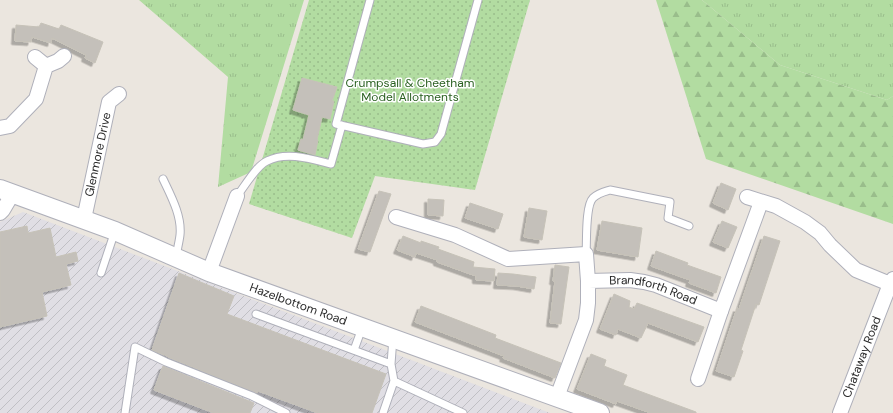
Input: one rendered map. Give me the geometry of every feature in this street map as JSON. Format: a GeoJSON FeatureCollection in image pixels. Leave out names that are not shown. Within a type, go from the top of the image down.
{"type":"FeatureCollection","features":[{"type":"Feature","properties":{"kind":"street"},"geometry":{"type":"LineString","coordinates":[[46,66],[58,61],[64,56]]}},
{"type":"Feature","properties":{"kind":"street"},"geometry":{"type":"LineString","coordinates":[[35,57],[46,66]]}},
{"type":"Feature","properties":{"kind":"street"},"geometry":{"type":"LineString","coordinates":[[0,128],[10,126],[36,99],[46,66]]}},
{"type":"Feature","properties":{"kind":"street","name":"Glenmore Drive"},"geometry":{"type":"LineString","coordinates":[[84,219],[109,102],[119,94]]}},
{"type":"Feature","properties":{"kind":"street"},"geometry":{"type":"LineString","coordinates":[[0,213],[3,210],[6,191]]}},
{"type":"Feature","properties":{"kind":"street","name":"Hazelbottom Road"},"geometry":{"type":"LineString","coordinates":[[6,191],[115,231],[209,272],[557,397],[578,409],[600,413]]}},
{"type":"Feature","properties":{"kind":"street"},"geometry":{"type":"LineString","coordinates":[[209,272],[237,196]]}},
{"type":"Feature","properties":{"kind":"street"},"geometry":{"type":"LineString","coordinates":[[698,379],[721,311],[754,199],[776,206],[805,222],[820,233],[830,245],[856,270],[891,281]]}},
{"type":"Feature","properties":{"kind":"street"},"geometry":{"type":"LineString","coordinates":[[396,217],[455,235],[508,259],[586,254],[588,281],[586,320],[557,397]]}},
{"type":"Feature","properties":{"kind":"street","name":"Brandforth Road"},"geometry":{"type":"LineString","coordinates":[[588,281],[630,280],[644,282],[721,311]]}},
{"type":"Feature","properties":{"kind":"street","name":"Chataway Road"},"geometry":{"type":"LineString","coordinates":[[840,413],[891,281]]}},
{"type":"Feature","properties":{"kind":"lane"},"geometry":{"type":"LineString","coordinates":[[370,0],[336,124],[423,144],[435,142],[441,134],[478,0]]}},
{"type":"Feature","properties":{"kind":"lane"},"geometry":{"type":"LineString","coordinates":[[237,196],[257,170],[267,161],[281,157],[299,156],[331,164],[342,125]]}},
{"type":"Feature","properties":{"kind":"lane"},"geometry":{"type":"LineString","coordinates":[[163,179],[176,210],[178,221],[180,234],[176,257]]}},
{"type":"Feature","properties":{"kind":"lane"},"geometry":{"type":"LineString","coordinates":[[586,254],[589,207],[592,199],[601,192],[610,190],[670,202],[668,218],[689,226]]}},
{"type":"Feature","properties":{"kind":"lane"},"geometry":{"type":"LineString","coordinates":[[101,273],[115,231]]}},
{"type":"Feature","properties":{"kind":"lane"},"geometry":{"type":"LineString","coordinates":[[256,314],[391,364]]}},
{"type":"Feature","properties":{"kind":"lane"},"geometry":{"type":"LineString","coordinates":[[354,350],[362,327]]}},
{"type":"Feature","properties":{"kind":"lane"},"geometry":{"type":"LineString","coordinates":[[383,413],[394,381],[391,364],[392,338]]}},
{"type":"Feature","properties":{"kind":"lane"},"geometry":{"type":"LineString","coordinates":[[126,413],[135,347],[166,362],[252,396],[283,412]]}},
{"type":"Feature","properties":{"kind":"lane"},"geometry":{"type":"LineString","coordinates":[[394,381],[463,413]]}},
{"type":"Feature","properties":{"kind":"shaded area"},"geometry":{"type":"Polygon","coordinates":[[[23,212],[550,413],[0,413],[0,222],[23,212]]]}},
{"type":"Feature","properties":{"kind":"green space"},"geometry":{"type":"Polygon","coordinates":[[[139,0],[304,0],[251,172],[218,187],[228,77],[139,0]]]}},
{"type":"Feature","properties":{"kind":"green space","name":"Crumpsall & Cheetham Model Allotments"},"geometry":{"type":"Polygon","coordinates":[[[309,0],[530,0],[475,190],[375,176],[352,238],[249,204],[309,0]]]}},
{"type":"Feature","properties":{"kind":"green space"},"geometry":{"type":"Polygon","coordinates":[[[656,0],[702,0],[780,65],[887,100],[893,96],[893,224],[706,159],[656,0]]]}},
{"type":"Feature","properties":{"kind":"green space"},"geometry":{"type":"Polygon","coordinates":[[[702,0],[893,0],[893,96],[887,100],[780,65],[702,0]]]}},
{"type":"Feature","properties":{"kind":"building"},"geometry":{"type":"Polygon","coordinates":[[[41,23],[59,29],[61,25],[103,42],[95,63],[85,58],[86,55],[52,38],[51,43],[32,37],[31,42],[15,41],[16,25],[39,27],[41,23]]]}},
{"type":"Feature","properties":{"kind":"building"},"geometry":{"type":"Polygon","coordinates":[[[302,78],[337,87],[332,101],[334,101],[330,119],[322,117],[315,155],[298,150],[301,139],[303,140],[309,115],[293,110],[302,78]]]}},
{"type":"Feature","properties":{"kind":"building"},"geometry":{"type":"Polygon","coordinates":[[[721,183],[736,189],[728,210],[713,203],[721,183]]]}},
{"type":"Feature","properties":{"kind":"building"},"geometry":{"type":"Polygon","coordinates":[[[379,191],[391,194],[370,252],[358,249],[379,191]]]}},
{"type":"Feature","properties":{"kind":"building"},"geometry":{"type":"Polygon","coordinates":[[[428,199],[444,200],[443,216],[428,215],[428,199]]]}},
{"type":"Feature","properties":{"kind":"building"},"geometry":{"type":"Polygon","coordinates":[[[470,203],[503,214],[498,229],[465,218],[470,203]]]}},
{"type":"Feature","properties":{"kind":"building"},"geometry":{"type":"Polygon","coordinates":[[[529,208],[547,211],[542,240],[524,237],[529,208]]]}},
{"type":"Feature","properties":{"kind":"building"},"geometry":{"type":"Polygon","coordinates":[[[602,221],[642,228],[638,257],[597,250],[602,221]]]}},
{"type":"Feature","properties":{"kind":"building"},"geometry":{"type":"Polygon","coordinates":[[[722,221],[737,227],[728,248],[713,242],[722,221]]]}},
{"type":"Feature","properties":{"kind":"building"},"geometry":{"type":"Polygon","coordinates":[[[27,226],[28,233],[50,228],[56,257],[76,252],[78,261],[66,264],[71,285],[42,292],[47,316],[0,327],[0,232],[27,226]]]}},
{"type":"Feature","properties":{"kind":"building"},"geometry":{"type":"Polygon","coordinates":[[[403,236],[421,243],[421,241],[439,247],[438,249],[474,262],[473,267],[495,269],[494,281],[476,280],[476,276],[437,262],[437,260],[416,253],[415,257],[397,250],[403,236]]]}},
{"type":"Feature","properties":{"kind":"building"},"geometry":{"type":"Polygon","coordinates":[[[764,236],[780,241],[759,305],[756,304],[734,377],[716,371],[737,308],[739,309],[764,236]]]}},
{"type":"Feature","properties":{"kind":"building"},"geometry":{"type":"Polygon","coordinates":[[[656,251],[688,263],[687,265],[721,277],[716,293],[689,283],[690,280],[651,266],[656,251]]]}},
{"type":"Feature","properties":{"kind":"building"},"geometry":{"type":"Polygon","coordinates":[[[555,265],[569,267],[561,324],[550,323],[555,281],[553,281],[555,265]]]}},
{"type":"Feature","properties":{"kind":"building"},"geometry":{"type":"Polygon","coordinates":[[[179,273],[234,296],[227,314],[386,374],[372,413],[318,413],[258,391],[257,393],[152,350],[179,273]]]}},
{"type":"Feature","properties":{"kind":"building"},"geometry":{"type":"Polygon","coordinates":[[[498,273],[536,277],[534,289],[497,285],[498,273]]]}},
{"type":"Feature","properties":{"kind":"building"},"geometry":{"type":"Polygon","coordinates":[[[614,294],[630,301],[629,307],[634,309],[637,303],[704,327],[698,342],[648,323],[641,338],[618,329],[616,335],[600,329],[614,294]]]}},
{"type":"Feature","properties":{"kind":"building"},"geometry":{"type":"Polygon","coordinates":[[[421,306],[496,335],[495,338],[561,363],[555,378],[503,358],[504,356],[415,322],[421,306]]]}},
{"type":"Feature","properties":{"kind":"building"},"geometry":{"type":"Polygon","coordinates":[[[591,354],[606,360],[604,366],[627,375],[623,385],[696,413],[651,413],[617,401],[616,404],[577,389],[591,354]]]}},
{"type":"Feature","properties":{"kind":"building"},"geometry":{"type":"Polygon","coordinates":[[[163,366],[254,403],[250,413],[214,413],[154,390],[163,366]]]}}]}
